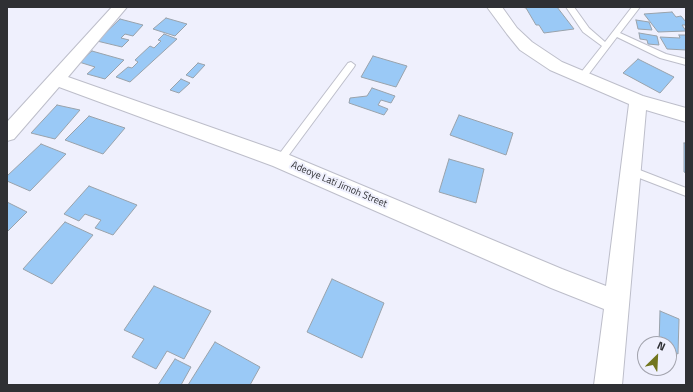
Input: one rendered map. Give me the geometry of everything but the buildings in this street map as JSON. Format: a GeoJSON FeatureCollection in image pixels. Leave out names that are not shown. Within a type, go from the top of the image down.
{"type":"FeatureCollection","features":[{"type":"Feature","properties":{"kind":"street"},"geometry":{"type":"LineString","coordinates":[[7,134],[120,7]]}},
{"type":"Feature","properties":{"kind":"street"},"geometry":{"type":"LineString","coordinates":[[494,7],[512,31],[526,46],[556,66],[638,101],[686,115]]}},
{"type":"Feature","properties":{"kind":"street","name":"Adeoye Lati Jimoh Street"},"geometry":{"type":"LineString","coordinates":[[56,79],[280,160],[551,276],[617,302]]}},
{"type":"Feature","properties":{"kind":"street"},"geometry":{"type":"LineString","coordinates":[[608,385],[632,171],[638,101]]}},
{"type":"Feature","properties":{"kind":"lane"},"geometry":{"type":"LineString","coordinates":[[570,7],[586,30],[606,46]]}},
{"type":"Feature","properties":{"kind":"lane"},"geometry":{"type":"LineString","coordinates":[[582,78],[636,7]]}},
{"type":"Feature","properties":{"kind":"lane"},"geometry":{"type":"LineString","coordinates":[[616,34],[663,56],[686,62]]}},
{"type":"Feature","properties":{"kind":"lane"},"geometry":{"type":"LineString","coordinates":[[280,160],[351,65]]}},
{"type":"Feature","properties":{"kind":"lane"},"geometry":{"type":"LineString","coordinates":[[632,171],[686,192]]}}]}
